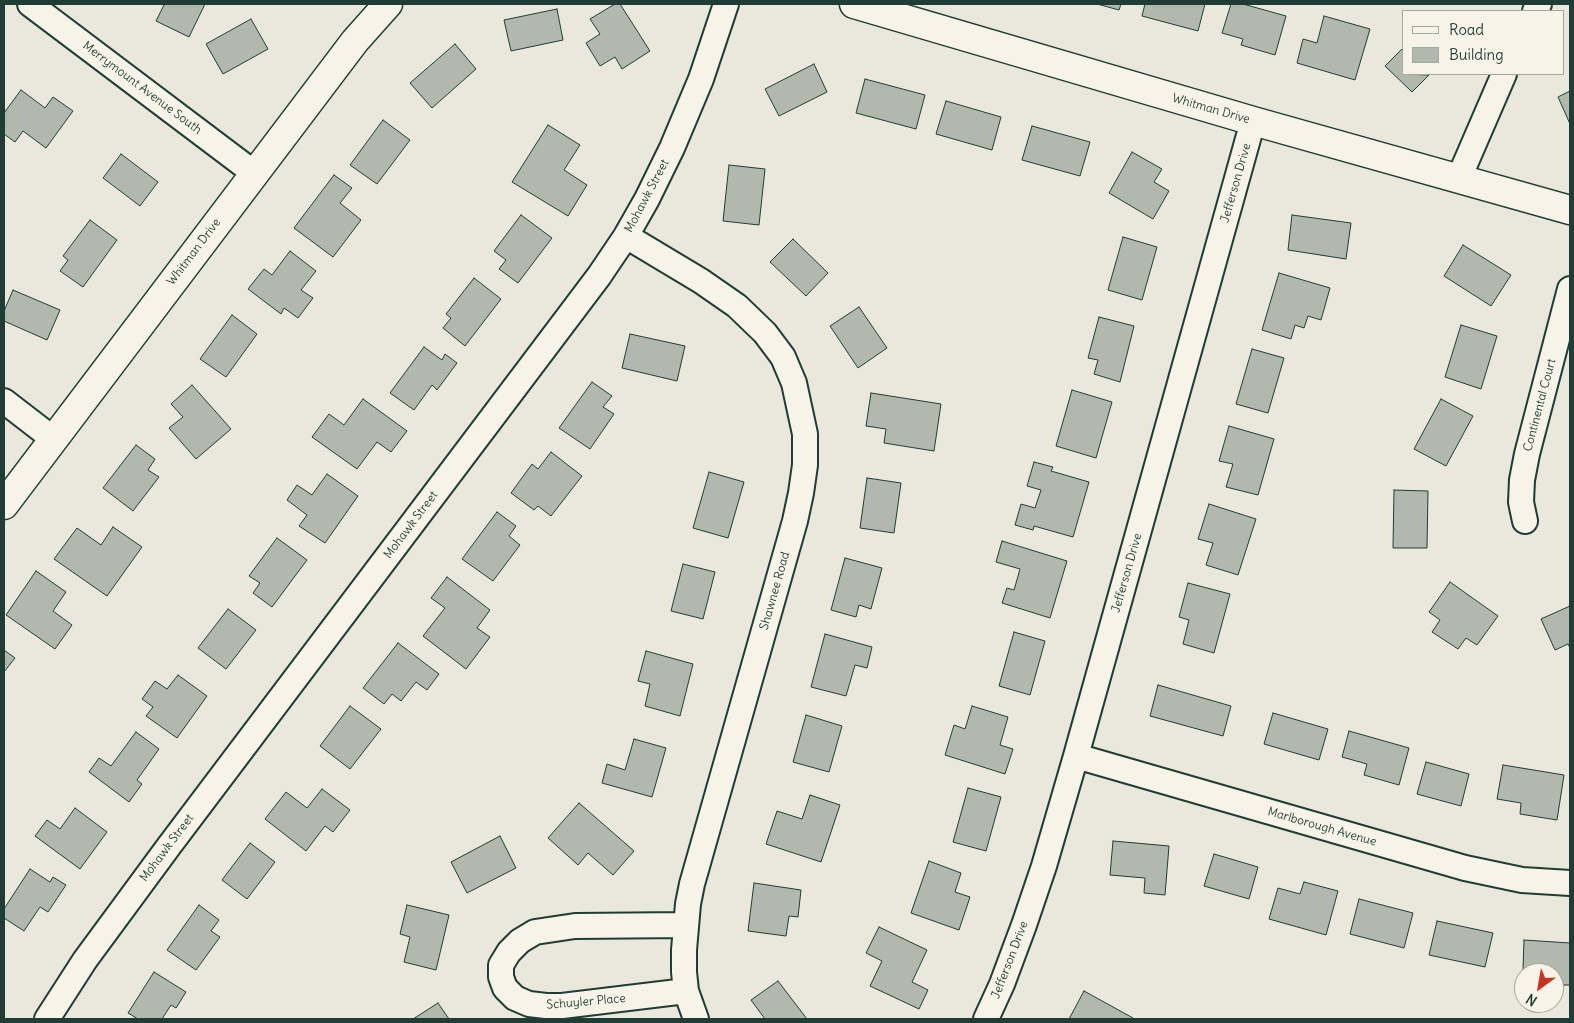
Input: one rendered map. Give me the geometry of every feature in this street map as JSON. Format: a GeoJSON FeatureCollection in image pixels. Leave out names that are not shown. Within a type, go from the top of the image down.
{"type":"FeatureCollection","features":[{"type":"Feature","properties":{"kind":"street","name":"Merrymount Avenue South"},"geometry":{"type":"LineString","coordinates":[[30,4],[254,173]]}},
{"type":"Feature","properties":{"kind":"street","name":"Whitman Drive"},"geometry":{"type":"LineString","coordinates":[[4,504],[52,438],[355,41],[388,4]]}},
{"type":"Feature","properties":{"kind":"street","name":"Mohawk Street"},"geometry":{"type":"LineString","coordinates":[[47,1019],[85,960],[168,846],[600,276],[647,199],[684,122],[701,79],[726,4]]}},
{"type":"Feature","properties":{"kind":"street","name":"Whitman Drive"},"geometry":{"type":"LineString","coordinates":[[854,4],[1253,121],[1570,210]]}},
{"type":"Feature","properties":{"kind":"street"},"geometry":{"type":"LineString","coordinates":[[1459,178],[1504,75]]}},
{"type":"Feature","properties":{"kind":"street","name":"Jefferson Drive"},"geometry":{"type":"LineString","coordinates":[[986,1019],[1002,984],[1044,866],[1253,121]]}},
{"type":"Feature","properties":{"kind":"street","name":"Shawnee Road"},"geometry":{"type":"LineString","coordinates":[[626,236],[701,281],[737,306],[765,333],[783,357],[794,383],[805,434],[802,483],[795,521],[692,884],[684,950],[686,991],[696,1019]]}},
{"type":"Feature","properties":{"kind":"street","name":"Continental Court"},"geometry":{"type":"LineString","coordinates":[[1525,521],[1521,502],[1522,480],[1527,454],[1570,289]]}},
{"type":"Feature","properties":{"kind":"street"},"geometry":{"type":"LineString","coordinates":[[4,401],[52,438]]}},
{"type":"Feature","properties":{"kind":"street","name":"Marlborough Avenue"},"geometry":{"type":"LineString","coordinates":[[1076,756],[1465,868],[1522,880],[1570,884]]}},
{"type":"Feature","properties":{"kind":"street","name":"Schuyler Place"},"geometry":{"type":"LineString","coordinates":[[686,925],[575,926],[535,932],[520,941],[509,952],[501,965],[501,977],[505,988],[515,998],[529,1004],[562,1006],[686,991]]}},
{"type":"Feature","properties":{"kind":"building"},"geometry":{"type":"Polygon","coordinates":[[[162,4],[205,4],[189,37],[156,21],[164,5],[162,4]]]}},
{"type":"Feature","properties":{"kind":"building"},"geometry":{"type":"Polygon","coordinates":[[[615,4],[620,4],[650,51],[622,69],[615,57],[600,66],[586,43],[600,34],[590,19],[615,4]]]}},
{"type":"Feature","properties":{"kind":"building"},"geometry":{"type":"Polygon","coordinates":[[[1097,4],[1121,4],[1119,10],[1097,4]]]}},
{"type":"Feature","properties":{"kind":"building"},"geometry":{"type":"Polygon","coordinates":[[[1145,4],[1205,4],[1198,31],[1142,16],[1145,4]]]}},
{"type":"Feature","properties":{"kind":"building"},"geometry":{"type":"Polygon","coordinates":[[[1231,4],[1243,4],[1286,16],[1275,55],[1241,45],[1243,39],[1222,33],[1231,4]]]}},
{"type":"Feature","properties":{"kind":"building"},"geometry":{"type":"Polygon","coordinates":[[[557,9],[563,40],[511,51],[504,20],[557,9]]]}},
{"type":"Feature","properties":{"kind":"building"},"geometry":{"type":"Polygon","coordinates":[[[1324,16],[1370,29],[1355,80],[1297,63],[1303,39],[1317,43],[1324,16]]]}},
{"type":"Feature","properties":{"kind":"building"},"geometry":{"type":"Polygon","coordinates":[[[251,19],[268,49],[223,74],[206,44],[251,19]]]}},
{"type":"Feature","properties":{"kind":"building"},"geometry":{"type":"Polygon","coordinates":[[[455,44],[476,69],[432,108],[410,83],[455,44]]]}},
{"type":"Feature","properties":{"kind":"building"},"geometry":{"type":"Polygon","coordinates":[[[1402,49],[1402,75],[1429,75],[1412,92],[1385,66],[1402,49]]]}},
{"type":"Feature","properties":{"kind":"building"},"geometry":{"type":"Polygon","coordinates":[[[814,64],[827,92],[779,116],[765,89],[814,64]]]}},
{"type":"Feature","properties":{"kind":"building"},"geometry":{"type":"Polygon","coordinates":[[[865,79],[925,95],[916,129],[856,113],[865,79]]]}},
{"type":"Feature","properties":{"kind":"building"},"geometry":{"type":"Polygon","coordinates":[[[21,90],[45,108],[53,97],[73,111],[46,148],[23,131],[15,142],[4,134],[4,113],[21,90]]]}},
{"type":"Feature","properties":{"kind":"building"},"geometry":{"type":"Polygon","coordinates":[[[1570,91],[1570,124],[1558,97],[1570,91]]]}},
{"type":"Feature","properties":{"kind":"building"},"geometry":{"type":"Polygon","coordinates":[[[946,101],[1001,117],[992,150],[936,134],[946,101]]]}},
{"type":"Feature","properties":{"kind":"building"},"geometry":{"type":"Polygon","coordinates":[[[383,120],[410,140],[377,184],[350,165],[383,120]]]}},
{"type":"Feature","properties":{"kind":"building"},"geometry":{"type":"Polygon","coordinates":[[[548,125],[580,145],[564,170],[587,185],[568,216],[512,182],[548,125]]]}},
{"type":"Feature","properties":{"kind":"building"},"geometry":{"type":"Polygon","coordinates":[[[1032,126],[1090,142],[1080,176],[1022,160],[1032,126]]]}},
{"type":"Feature","properties":{"kind":"building"},"geometry":{"type":"Polygon","coordinates":[[[1132,152],[1162,169],[1154,182],[1169,191],[1153,219],[1109,193],[1132,152]]]}},
{"type":"Feature","properties":{"kind":"building"},"geometry":{"type":"Polygon","coordinates":[[[121,154],[158,182],[140,206],[103,178],[121,154]]]}},
{"type":"Feature","properties":{"kind":"building"},"geometry":{"type":"Polygon","coordinates":[[[729,165],[765,169],[759,225],[723,221],[729,165]]]}},
{"type":"Feature","properties":{"kind":"building"},"geometry":{"type":"Polygon","coordinates":[[[334,175],[352,188],[340,203],[361,220],[333,257],[294,228],[334,175]]]}},
{"type":"Feature","properties":{"kind":"building"},"geometry":{"type":"Polygon","coordinates":[[[521,215],[552,238],[518,283],[499,269],[506,260],[494,251],[521,215]]]}},
{"type":"Feature","properties":{"kind":"building"},"geometry":{"type":"Polygon","coordinates":[[[1292,215],[1351,223],[1346,259],[1288,250],[1292,215]]]}},
{"type":"Feature","properties":{"kind":"building"},"geometry":{"type":"Polygon","coordinates":[[[90,220],[117,240],[83,287],[60,271],[68,260],[63,256],[90,220]]]}},
{"type":"Feature","properties":{"kind":"building"},"geometry":{"type":"Polygon","coordinates":[[[1123,237],[1157,247],[1142,300],[1108,290],[1123,237]]]}},
{"type":"Feature","properties":{"kind":"building"},"geometry":{"type":"Polygon","coordinates":[[[793,239],[828,273],[806,296],[770,262],[793,239]]]}},
{"type":"Feature","properties":{"kind":"building"},"geometry":{"type":"Polygon","coordinates":[[[1463,245],[1511,275],[1491,306],[1444,276],[1463,245]]]}},
{"type":"Feature","properties":{"kind":"building"},"geometry":{"type":"Polygon","coordinates":[[[290,251],[316,271],[301,290],[313,298],[298,318],[284,308],[281,314],[248,289],[264,269],[272,275],[290,251]]]}},
{"type":"Feature","properties":{"kind":"building"},"geometry":{"type":"Polygon","coordinates":[[[1279,273],[1330,288],[1321,320],[1308,316],[1304,328],[1295,325],[1291,339],[1262,330],[1279,273]]]}},
{"type":"Feature","properties":{"kind":"building"},"geometry":{"type":"Polygon","coordinates":[[[474,278],[501,299],[465,346],[443,328],[451,318],[446,314],[474,278]]]}},
{"type":"Feature","properties":{"kind":"building"},"geometry":{"type":"Polygon","coordinates":[[[13,290],[60,310],[47,340],[4,321],[4,311],[13,290]]]}},
{"type":"Feature","properties":{"kind":"building"},"geometry":{"type":"Polygon","coordinates":[[[859,307],[887,348],[858,368],[830,326],[859,307]]]}},
{"type":"Feature","properties":{"kind":"building"},"geometry":{"type":"Polygon","coordinates":[[[232,315],[257,334],[226,377],[200,359],[232,315]]]}},
{"type":"Feature","properties":{"kind":"building"},"geometry":{"type":"Polygon","coordinates":[[[1099,317],[1134,326],[1120,382],[1094,374],[1098,360],[1088,358],[1099,317]]]}},
{"type":"Feature","properties":{"kind":"building"},"geometry":{"type":"Polygon","coordinates":[[[1461,325],[1497,336],[1481,389],[1445,377],[1461,325]]]}},
{"type":"Feature","properties":{"kind":"building"},"geometry":{"type":"Polygon","coordinates":[[[630,334],[685,346],[677,381],[622,368],[630,334]]]}},
{"type":"Feature","properties":{"kind":"building"},"geometry":{"type":"Polygon","coordinates":[[[424,347],[442,360],[445,354],[457,363],[437,390],[432,385],[414,410],[390,393],[424,347]]]}},
{"type":"Feature","properties":{"kind":"building"},"geometry":{"type":"Polygon","coordinates":[[[1252,349],[1284,358],[1268,413],[1236,404],[1252,349]]]}},
{"type":"Feature","properties":{"kind":"building"},"geometry":{"type":"Polygon","coordinates":[[[592,382],[612,396],[603,407],[614,414],[590,449],[559,428],[592,382]]]}},
{"type":"Feature","properties":{"kind":"building"},"geometry":{"type":"Polygon","coordinates":[[[192,385],[231,429],[196,459],[169,428],[183,417],[171,404],[192,385]]]}},
{"type":"Feature","properties":{"kind":"building"},"geometry":{"type":"Polygon","coordinates":[[[1072,390],[1112,402],[1096,458],[1056,446],[1072,390]]]}},
{"type":"Feature","properties":{"kind":"building"},"geometry":{"type":"Polygon","coordinates":[[[871,393],[941,404],[934,451],[884,443],[886,429],[866,426],[871,393]]]}},
{"type":"Feature","properties":{"kind":"building"},"geometry":{"type":"Polygon","coordinates":[[[363,399],[407,431],[391,452],[377,442],[357,469],[312,437],[329,414],[344,425],[363,399]]]}},
{"type":"Feature","properties":{"kind":"building"},"geometry":{"type":"Polygon","coordinates":[[[1441,399],[1473,416],[1446,466],[1414,449],[1441,399]]]}},
{"type":"Feature","properties":{"kind":"building"},"geometry":{"type":"Polygon","coordinates":[[[1229,426],[1274,439],[1258,495],[1226,487],[1233,464],[1219,461],[1229,426]]]}},
{"type":"Feature","properties":{"kind":"building"},"geometry":{"type":"Polygon","coordinates":[[[136,445],[155,459],[148,470],[159,477],[133,511],[103,488],[136,445]]]}},
{"type":"Feature","properties":{"kind":"building"},"geometry":{"type":"Polygon","coordinates":[[[551,452],[582,476],[551,516],[538,506],[534,510],[511,493],[532,464],[538,469],[551,452]]]}},
{"type":"Feature","properties":{"kind":"building"},"geometry":{"type":"Polygon","coordinates":[[[1034,462],[1053,467],[1051,471],[1089,482],[1073,537],[1034,526],[1033,530],[1015,525],[1021,504],[1035,508],[1041,490],[1027,486],[1034,462]]]}},
{"type":"Feature","properties":{"kind":"building"},"geometry":{"type":"Polygon","coordinates":[[[709,472],[744,482],[728,538],[693,528],[709,472]]]}},
{"type":"Feature","properties":{"kind":"building"},"geometry":{"type":"Polygon","coordinates":[[[327,474],[358,496],[325,543],[299,526],[307,515],[287,500],[297,485],[312,495],[327,474]]]}},
{"type":"Feature","properties":{"kind":"building"},"geometry":{"type":"Polygon","coordinates":[[[867,478],[901,483],[894,533],[860,528],[867,478]]]}},
{"type":"Feature","properties":{"kind":"building"},"geometry":{"type":"Polygon","coordinates":[[[1394,490],[1428,491],[1427,548],[1393,548],[1394,490]]]}},
{"type":"Feature","properties":{"kind":"building"},"geometry":{"type":"Polygon","coordinates":[[[1209,504],[1256,519],[1238,575],[1206,565],[1213,543],[1198,539],[1209,504]]]}},
{"type":"Feature","properties":{"kind":"building"},"geometry":{"type":"Polygon","coordinates":[[[497,512],[516,526],[509,536],[520,545],[493,581],[462,559],[497,512]]]}},
{"type":"Feature","properties":{"kind":"building"},"geometry":{"type":"Polygon","coordinates":[[[113,527],[142,547],[107,596],[54,559],[77,528],[101,545],[113,527]]]}},
{"type":"Feature","properties":{"kind":"building"},"geometry":{"type":"Polygon","coordinates":[[[277,538],[307,560],[272,607],[253,593],[260,583],[249,576],[277,538]]]}},
{"type":"Feature","properties":{"kind":"building"},"geometry":{"type":"Polygon","coordinates":[[[1002,541],[1067,561],[1050,618],[1002,603],[1007,588],[1014,590],[1020,569],[996,562],[1002,541]]]}},
{"type":"Feature","properties":{"kind":"building"},"geometry":{"type":"Polygon","coordinates":[[[845,558],[882,568],[871,609],[859,605],[856,617],[831,610],[845,558]]]}},
{"type":"Feature","properties":{"kind":"building"},"geometry":{"type":"Polygon","coordinates":[[[683,564],[715,572],[703,619],[671,611],[683,564]]]}},
{"type":"Feature","properties":{"kind":"building"},"geometry":{"type":"Polygon","coordinates":[[[36,571],[66,592],[53,611],[72,625],[55,649],[6,615],[36,571]]]}},
{"type":"Feature","properties":{"kind":"building"},"geometry":{"type":"Polygon","coordinates":[[[447,577],[490,610],[477,628],[490,637],[466,669],[423,636],[445,608],[431,598],[447,577]]]}},
{"type":"Feature","properties":{"kind":"building"},"geometry":{"type":"Polygon","coordinates":[[[1450,582],[1498,616],[1477,645],[1466,638],[1458,649],[1432,632],[1440,620],[1429,612],[1450,582]]]}},
{"type":"Feature","properties":{"kind":"building"},"geometry":{"type":"Polygon","coordinates":[[[1188,583],[1230,594],[1214,653],[1183,644],[1189,620],[1179,617],[1188,583]]]}},
{"type":"Feature","properties":{"kind":"building"},"geometry":{"type":"Polygon","coordinates":[[[1570,606],[1570,648],[1568,644],[1555,650],[1541,619],[1570,606]]]}},
{"type":"Feature","properties":{"kind":"building"},"geometry":{"type":"Polygon","coordinates":[[[228,609],[256,630],[226,669],[198,648],[228,609]]]}},
{"type":"Feature","properties":{"kind":"building"},"geometry":{"type":"Polygon","coordinates":[[[1014,632],[1045,641],[1030,695],[999,686],[1014,632]]]}},
{"type":"Feature","properties":{"kind":"building"},"geometry":{"type":"Polygon","coordinates":[[[825,634],[872,647],[867,668],[855,665],[846,696],[811,687],[825,634]]]}},
{"type":"Feature","properties":{"kind":"building"},"geometry":{"type":"Polygon","coordinates":[[[398,643],[439,674],[427,690],[416,682],[401,701],[392,694],[384,704],[363,688],[398,643]]]}},
{"type":"Feature","properties":{"kind":"building"},"geometry":{"type":"Polygon","coordinates":[[[4,650],[15,658],[4,672],[4,650]]]}},
{"type":"Feature","properties":{"kind":"building"},"geometry":{"type":"Polygon","coordinates":[[[646,651],[693,664],[680,716],[645,706],[650,684],[638,681],[646,651]]]}},
{"type":"Feature","properties":{"kind":"building"},"geometry":{"type":"Polygon","coordinates":[[[178,675],[207,696],[177,738],[146,716],[153,707],[142,699],[155,681],[167,689],[178,675]]]}},
{"type":"Feature","properties":{"kind":"building"},"geometry":{"type":"Polygon","coordinates":[[[1158,685],[1231,706],[1223,736],[1150,716],[1158,685]]]}},
{"type":"Feature","properties":{"kind":"building"},"geometry":{"type":"Polygon","coordinates":[[[350,706],[381,729],[350,769],[320,746],[350,706]]]}},
{"type":"Feature","properties":{"kind":"building"},"geometry":{"type":"Polygon","coordinates":[[[972,706],[1008,717],[1000,745],[1013,749],[1005,774],[945,755],[954,725],[965,729],[972,706]]]}},
{"type":"Feature","properties":{"kind":"building"},"geometry":{"type":"Polygon","coordinates":[[[1273,713],[1328,729],[1319,760],[1264,744],[1273,713]]]}},
{"type":"Feature","properties":{"kind":"building"},"geometry":{"type":"Polygon","coordinates":[[[806,715],[842,726],[829,772],[793,762],[806,715]]]}},
{"type":"Feature","properties":{"kind":"building"},"geometry":{"type":"Polygon","coordinates":[[[1349,731],[1409,748],[1399,785],[1364,775],[1367,764],[1342,757],[1349,731]]]}},
{"type":"Feature","properties":{"kind":"building"},"geometry":{"type":"Polygon","coordinates":[[[136,732],[159,749],[137,780],[142,784],[129,802],[89,772],[99,758],[111,766],[136,732]]]}},
{"type":"Feature","properties":{"kind":"building"},"geometry":{"type":"Polygon","coordinates":[[[634,739],[666,748],[652,797],[602,783],[607,764],[625,770],[634,739]]]}},
{"type":"Feature","properties":{"kind":"building"},"geometry":{"type":"Polygon","coordinates":[[[1426,762],[1469,774],[1461,806],[1417,794],[1426,762]]]}},
{"type":"Feature","properties":{"kind":"building"},"geometry":{"type":"Polygon","coordinates":[[[1503,765],[1564,775],[1557,820],[1520,814],[1521,803],[1497,799],[1503,765]]]}},
{"type":"Feature","properties":{"kind":"building"},"geometry":{"type":"Polygon","coordinates":[[[968,788],[1001,797],[986,851],[953,842],[968,788]]]}},
{"type":"Feature","properties":{"kind":"building"},"geometry":{"type":"Polygon","coordinates":[[[322,789],[350,810],[333,832],[325,826],[306,851],[265,819],[286,792],[307,808],[322,789]]]}},
{"type":"Feature","properties":{"kind":"building"},"geometry":{"type":"Polygon","coordinates":[[[810,795],[840,805],[821,862],[766,844],[777,811],[802,819],[810,795]]]}},
{"type":"Feature","properties":{"kind":"building"},"geometry":{"type":"Polygon","coordinates":[[[579,803],[634,851],[613,875],[588,853],[578,865],[548,838],[579,803]]]}},
{"type":"Feature","properties":{"kind":"building"},"geometry":{"type":"Polygon","coordinates":[[[75,808],[107,832],[80,869],[35,836],[47,820],[60,829],[75,808]]]}},
{"type":"Feature","properties":{"kind":"building"},"geometry":{"type":"Polygon","coordinates":[[[500,836],[516,868],[467,893],[451,862],[500,836]]]}},
{"type":"Feature","properties":{"kind":"building"},"geometry":{"type":"Polygon","coordinates":[[[1113,841],[1169,846],[1165,895],[1144,893],[1145,878],[1110,875],[1113,841]]]}},
{"type":"Feature","properties":{"kind":"building"},"geometry":{"type":"Polygon","coordinates":[[[250,843],[275,862],[247,899],[222,880],[250,843]]]}},
{"type":"Feature","properties":{"kind":"building"},"geometry":{"type":"Polygon","coordinates":[[[1214,854],[1258,867],[1249,899],[1204,886],[1214,854]]]}},
{"type":"Feature","properties":{"kind":"building"},"geometry":{"type":"Polygon","coordinates":[[[929,861],[961,873],[955,892],[970,897],[959,930],[911,913],[929,861]]]}},
{"type":"Feature","properties":{"kind":"building"},"geometry":{"type":"Polygon","coordinates":[[[30,869],[50,882],[53,877],[66,885],[48,912],[40,907],[24,931],[4,918],[4,909],[30,869]]]}},
{"type":"Feature","properties":{"kind":"building"},"geometry":{"type":"Polygon","coordinates":[[[1304,882],[1338,891],[1326,935],[1269,919],[1278,888],[1300,894],[1304,882]]]}},
{"type":"Feature","properties":{"kind":"building"},"geometry":{"type":"Polygon","coordinates":[[[754,883],[801,890],[798,917],[789,916],[786,936],[748,931],[754,883]]]}},
{"type":"Feature","properties":{"kind":"building"},"geometry":{"type":"Polygon","coordinates":[[[1359,899],[1413,913],[1404,948],[1350,934],[1359,899]]]}},
{"type":"Feature","properties":{"kind":"building"},"geometry":{"type":"Polygon","coordinates":[[[199,905],[219,920],[211,931],[220,937],[196,970],[167,950],[199,905]]]}},
{"type":"Feature","properties":{"kind":"building"},"geometry":{"type":"Polygon","coordinates":[[[407,905],[449,915],[436,970],[404,962],[410,937],[400,934],[407,905]]]}},
{"type":"Feature","properties":{"kind":"building"},"geometry":{"type":"Polygon","coordinates":[[[1437,921],[1493,933],[1485,967],[1429,955],[1437,921]]]}},
{"type":"Feature","properties":{"kind":"building"},"geometry":{"type":"Polygon","coordinates":[[[879,927],[927,950],[912,982],[928,990],[919,1009],[870,986],[882,961],[866,953],[879,927]]]}},
{"type":"Feature","properties":{"kind":"building"},"geometry":{"type":"Polygon","coordinates":[[[1524,940],[1570,943],[1570,985],[1564,985],[1564,963],[1523,963],[1524,940]]]}},
{"type":"Feature","properties":{"kind":"building"},"geometry":{"type":"Polygon","coordinates":[[[154,972],[186,992],[176,1008],[171,1005],[162,1019],[138,1019],[128,1013],[154,972]]]}},
{"type":"Feature","properties":{"kind":"building"},"geometry":{"type":"Polygon","coordinates":[[[778,981],[807,1019],[765,1019],[751,1000],[778,981]]]}},
{"type":"Feature","properties":{"kind":"building"},"geometry":{"type":"Polygon","coordinates":[[[1084,991],[1133,1018],[1069,1019],[1084,991]]]}},
{"type":"Feature","properties":{"kind":"building"},"geometry":{"type":"Polygon","coordinates":[[[438,1003],[449,1019],[413,1019],[438,1003]]]}}]}
